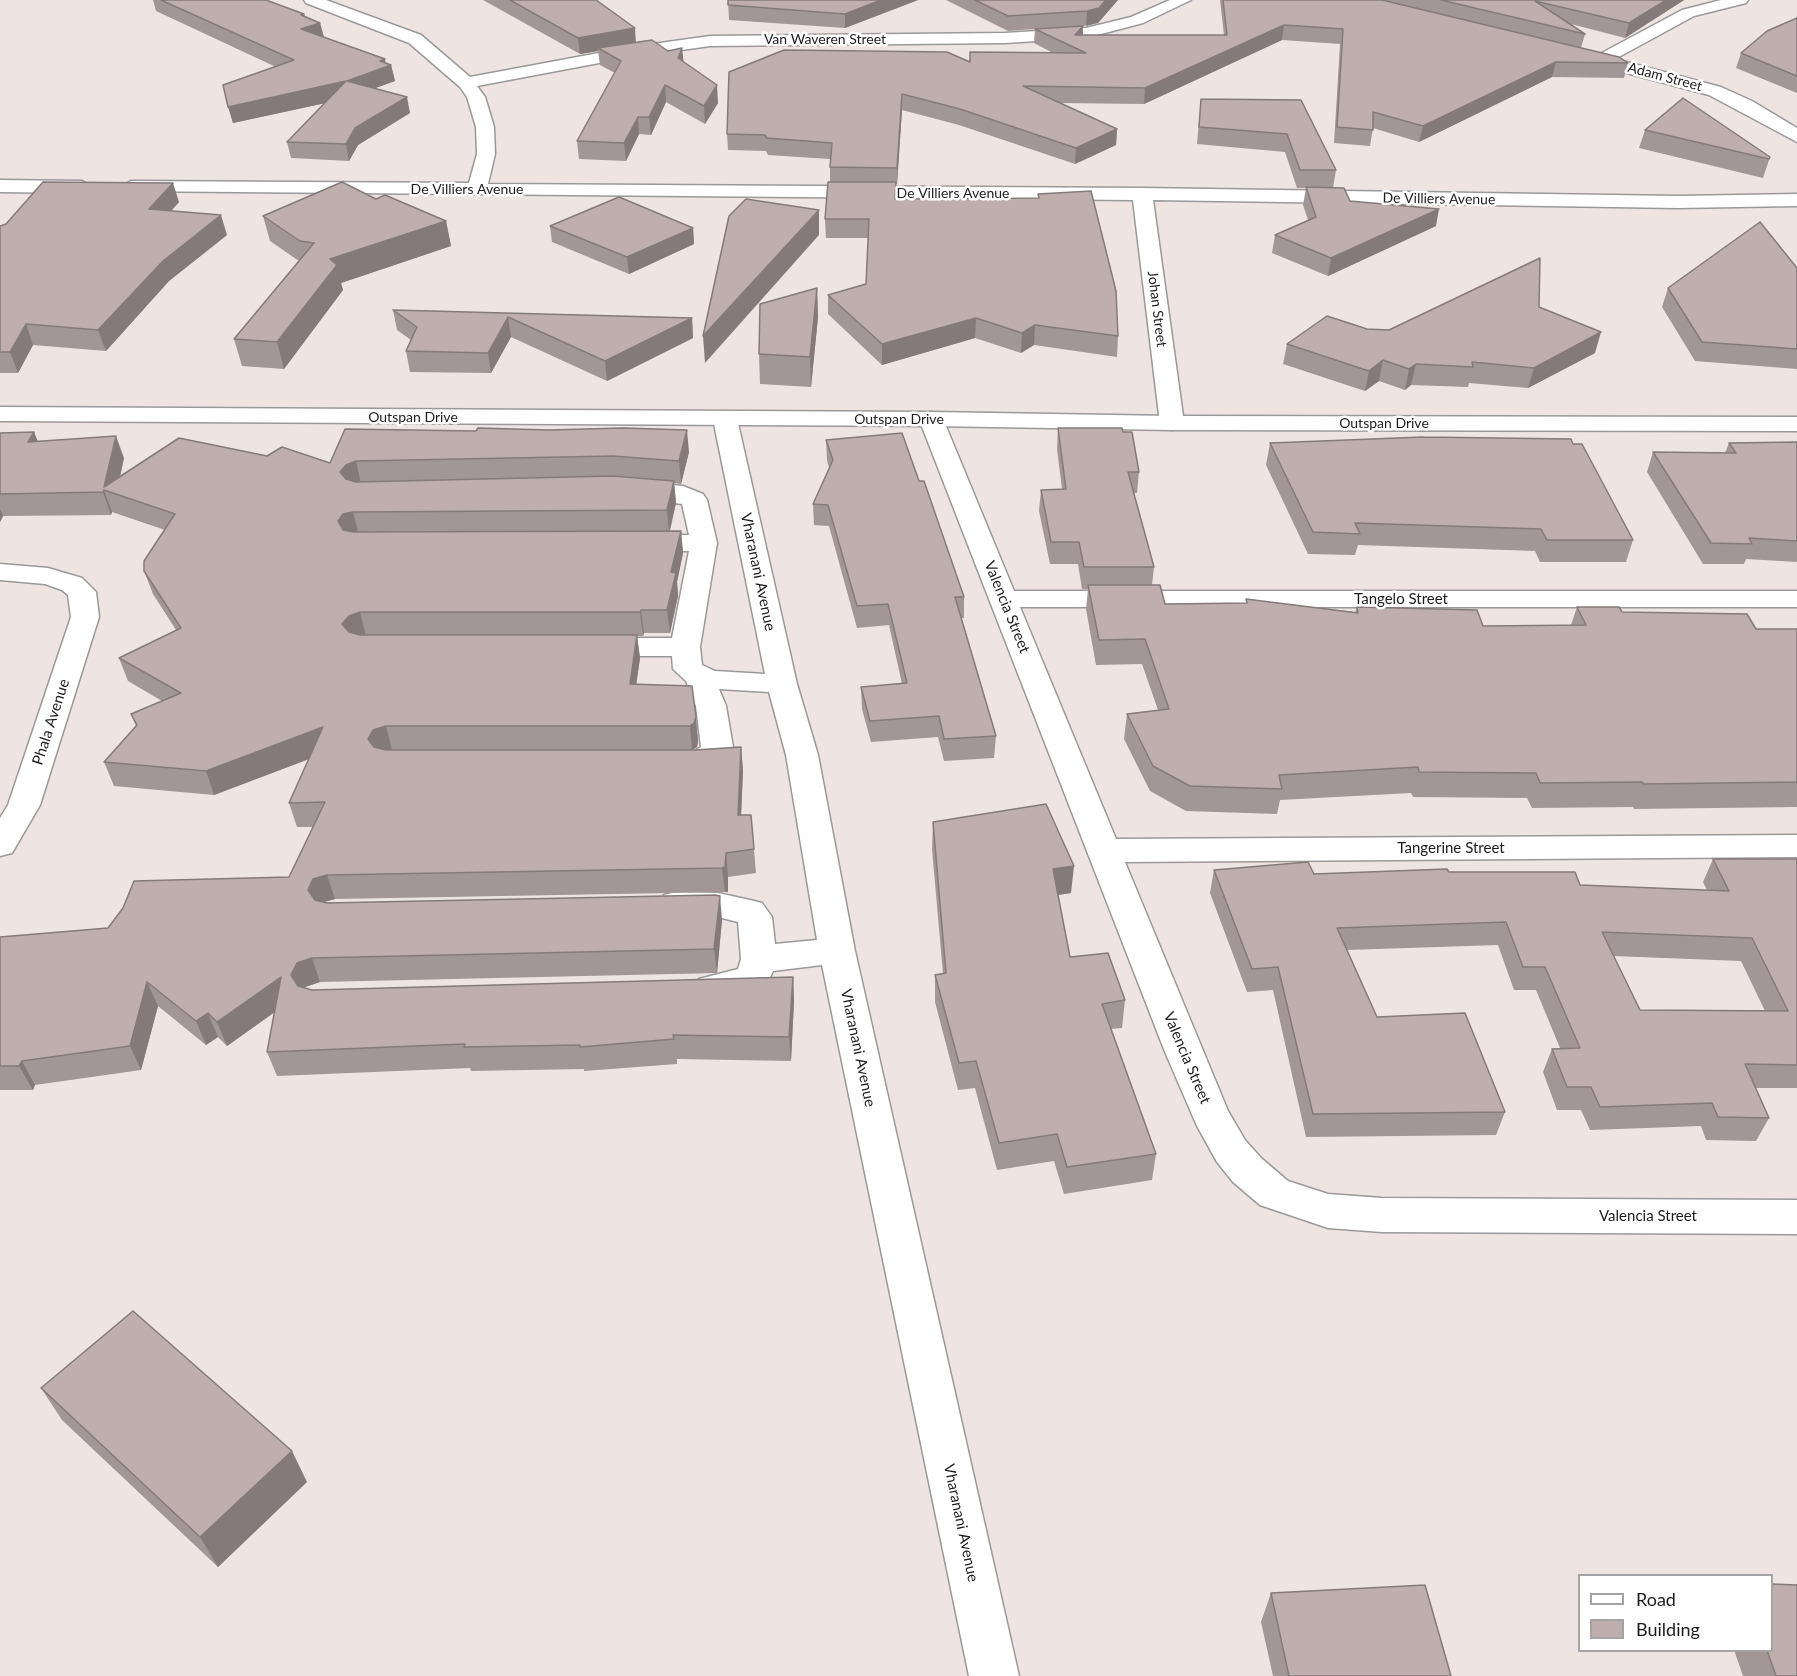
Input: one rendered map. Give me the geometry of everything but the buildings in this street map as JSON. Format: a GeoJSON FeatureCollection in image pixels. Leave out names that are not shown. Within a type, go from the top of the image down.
{"type":"FeatureCollection","features":[{"type":"Feature","properties":{"kind":"street"},"geometry":{"type":"LineString","coordinates":[[312,0],[415,39],[466,83],[476,97],[485,127],[486,154],[477,189]]}},
{"type":"Feature","properties":{"kind":"street"},"geometry":{"type":"LineString","coordinates":[[331,7],[358,0]]}},
{"type":"Feature","properties":{"kind":"street","name":"Van Waveren Street"},"geometry":{"type":"LineString","coordinates":[[466,83],[631,52],[710,41],[1005,38],[1086,33],[1137,20],[1182,0]]}},
{"type":"Feature","properties":{"kind":"street"},"geometry":{"type":"LineString","coordinates":[[1601,60],[1688,13],[1740,0]]}},
{"type":"Feature","properties":{"kind":"street","name":"Adam Street"},"geometry":{"type":"LineString","coordinates":[[1566,52],[1715,91],[1746,105],[1797,136]]}},
{"type":"Feature","properties":{"kind":"street","name":"De Villiers Avenue"},"geometry":{"type":"LineString","coordinates":[[0,186],[1142,194],[1678,202],[1797,200]]}},
{"type":"Feature","properties":{"kind":"street","name":"Johan Street"},"geometry":{"type":"LineString","coordinates":[[1142,194],[1172,423]]}},
{"type":"Feature","properties":{"kind":"street","name":"Outspan Drive"},"geometry":{"type":"LineString","coordinates":[[0,414],[931,419],[1172,423],[1797,424]]}},
{"type":"Feature","properties":{"kind":"street","name":"Vharanani Avenue"},"geometry":{"type":"LineString","coordinates":[[725,419],[782,684],[802,755],[837,951],[994,1676]]}},
{"type":"Feature","properties":{"kind":"street","name":"Valencia Street"},"geometry":{"type":"LineString","coordinates":[[931,419],[1211,1115],[1231,1151],[1247,1170],[1274,1193],[1328,1211],[1382,1215],[1797,1217]]}},
{"type":"Feature","properties":{"kind":"street"},"geometry":{"type":"LineString","coordinates":[[604,489],[683,494],[693,500],[704,543],[685,647],[686,666],[699,676],[714,680],[782,684]]}},
{"type":"Feature","properties":{"kind":"street"},"geometry":{"type":"LineString","coordinates":[[609,543],[704,543]]}},
{"type":"Feature","properties":{"kind":"street","name":"Phala Avenue"},"geometry":{"type":"LineString","coordinates":[[0,572],[48,576],[72,584],[82,592],[85,617],[24,805],[0,845]]}},
{"type":"Feature","properties":{"kind":"street","name":"Tangelo Street"},"geometry":{"type":"LineString","coordinates":[[1004,598],[1797,599]]}},
{"type":"Feature","properties":{"kind":"street"},"geometry":{"type":"LineString","coordinates":[[567,647],[685,647]]}},
{"type":"Feature","properties":{"kind":"street"},"geometry":{"type":"LineString","coordinates":[[650,762],[698,762],[716,753],[716,728],[711,706],[699,676]]}},
{"type":"Feature","properties":{"kind":"street","name":"Tangerine Street"},"geometry":{"type":"LineString","coordinates":[[1104,851],[1797,846]]}},
{"type":"Feature","properties":{"kind":"street"},"geometry":{"type":"LineString","coordinates":[[641,905],[718,905],[750,912],[758,923],[759,959],[753,977],[741,986],[684,989]]}},
{"type":"Feature","properties":{"kind":"street"},"geometry":{"type":"LineString","coordinates":[[759,959],[837,951]]}}]}
